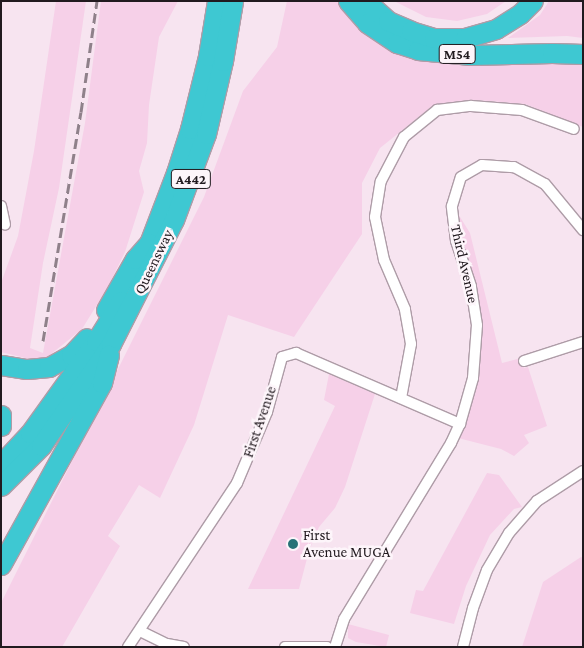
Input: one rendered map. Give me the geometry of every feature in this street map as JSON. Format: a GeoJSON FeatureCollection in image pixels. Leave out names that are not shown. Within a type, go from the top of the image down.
{"type":"FeatureCollection","features":[{"type":"Feature","properties":{"kind":"highway","name":"Queensway"},"geometry":{"type":"LineString","coordinates":[[1,464],[30,433],[96,341],[134,278],[150,242],[190,129],[208,56],[217,1]]}},
{"type":"Feature","properties":{"kind":"highway","name":"Queensway"},"geometry":{"type":"LineString","coordinates":[[1,486],[41,446],[111,344],[135,300],[190,182],[206,134],[223,61],[233,1]]}},
{"type":"Feature","properties":{"kind":"highway","name":"M54"},"geometry":{"type":"LineString","coordinates":[[348,1],[367,24],[398,43],[418,50],[471,55],[583,54]]}},
{"type":"Feature","properties":{"kind":"highway","name":"M54"},"geometry":{"type":"LineString","coordinates":[[366,1],[388,21],[410,31],[434,38],[465,38],[496,29],[520,14],[533,1]]}},
{"type":"Feature","properties":{"kind":"highway","name":"A442"},"geometry":{"type":"LineString","coordinates":[[1,365],[14,368],[38,369],[49,367],[71,355],[96,328],[136,259],[150,242]]}},
{"type":"Feature","properties":{"kind":"highway","name":"A442"},"geometry":{"type":"LineString","coordinates":[[1,565],[102,383],[111,344]]}},
{"type":"Feature","properties":{"kind":"highway"},"geometry":{"type":"LineString","coordinates":[[1,415],[1,426]]}},
{"type":"Feature","properties":{"kind":"street"},"geometry":{"type":"LineString","coordinates":[[400,398],[411,344],[405,309],[384,260],[375,217],[381,181],[404,137],[437,110],[471,106],[522,110],[574,129]]}},
{"type":"Feature","properties":{"kind":"street","name":"Third Avenue"},"geometry":{"type":"LineString","coordinates":[[335,647],[344,619],[451,444],[460,424],[473,378],[477,325],[471,286],[456,241],[452,206],[462,177],[482,165],[514,167],[545,184],[583,230]]}},
{"type":"Feature","properties":{"kind":"street"},"geometry":{"type":"LineString","coordinates":[[1,206],[5,225]]}},
{"type":"Feature","properties":{"kind":"street"},"geometry":{"type":"LineString","coordinates":[[524,362],[583,342]]}},
{"type":"Feature","properties":{"kind":"street","name":"First Avenue"},"geometry":{"type":"LineString","coordinates":[[128,647],[238,483],[267,412],[282,357],[296,353],[460,424]]}},
{"type":"Feature","properties":{"kind":"street"},"geometry":{"type":"LineString","coordinates":[[463,647],[473,608],[487,570],[509,533],[537,501],[583,471]]}},
{"type":"Feature","properties":{"kind":"street"},"geometry":{"type":"LineString","coordinates":[[140,631],[167,644],[184,647]]}},
{"type":"Feature","properties":{"kind":"street"},"geometry":{"type":"LineString","coordinates":[[285,647],[327,647]]}},
{"type":"Feature","properties":{"kind":"shaded area"},"geometry":{"type":"Polygon","coordinates":[[[56,1],[86,1],[59,188],[43,263],[30,348],[43,353],[85,123],[101,1],[178,1],[159,37],[149,105],[147,143],[139,171],[144,192],[125,252],[108,287],[82,329],[45,359],[29,359],[1,352],[1,283],[18,236],[34,151],[56,1]]]}},
{"type":"Feature","properties":{"kind":"shaded area"},"geometry":{"type":"Polygon","coordinates":[[[287,1],[337,1],[343,11],[371,38],[405,57],[443,60],[583,63],[583,127],[525,104],[474,100],[435,104],[380,148],[362,183],[362,234],[294,337],[228,315],[194,425],[160,498],[139,485],[108,536],[120,546],[62,647],[1,647],[1,603],[204,197],[243,91],[277,47],[287,1]]]}},
{"type":"Feature","properties":{"kind":"shaded area"},"geometry":{"type":"Polygon","coordinates":[[[394,1],[506,1],[487,14],[457,21],[426,17],[394,1]]]}},
{"type":"Feature","properties":{"kind":"shaded area"},"geometry":{"type":"Polygon","coordinates":[[[549,1],[583,1],[583,38],[567,36],[508,38],[540,15],[549,1]]]}},
{"type":"Feature","properties":{"kind":"shaded area"},"geometry":{"type":"Polygon","coordinates":[[[455,209],[470,233],[502,363],[521,358],[524,368],[528,367],[547,426],[524,435],[529,443],[514,456],[501,449],[458,438],[481,333],[459,238],[455,209]]]}},
{"type":"Feature","properties":{"kind":"shaded area"},"geometry":{"type":"Polygon","coordinates":[[[329,374],[375,394],[345,487],[335,508],[319,527],[309,551],[299,589],[248,589],[335,406],[324,400],[329,374]]]}},
{"type":"Feature","properties":{"kind":"shaded area"},"geometry":{"type":"Polygon","coordinates":[[[487,473],[499,475],[522,507],[514,509],[490,535],[466,586],[454,624],[410,613],[416,590],[423,591],[487,473]]]}},
{"type":"Feature","properties":{"kind":"shaded area"},"geometry":{"type":"Polygon","coordinates":[[[581,557],[583,558],[583,647],[522,647],[543,582],[581,557]]]}},
{"type":"Feature","properties":{"kind":"shaded area"},"geometry":{"type":"Polygon","coordinates":[[[348,624],[389,635],[386,647],[356,642],[348,638],[348,624]]]}},
{"type":"Feature","properties":{"kind":"railway"},"geometry":{"type":"LineString","coordinates":[[43,341],[81,112],[97,1]]}},
{"type":"Feature","properties":{"kind":"place","name":"First Avenue MUGA"},"geometry":{"type":"Point","coordinates":[293,544]}}]}
